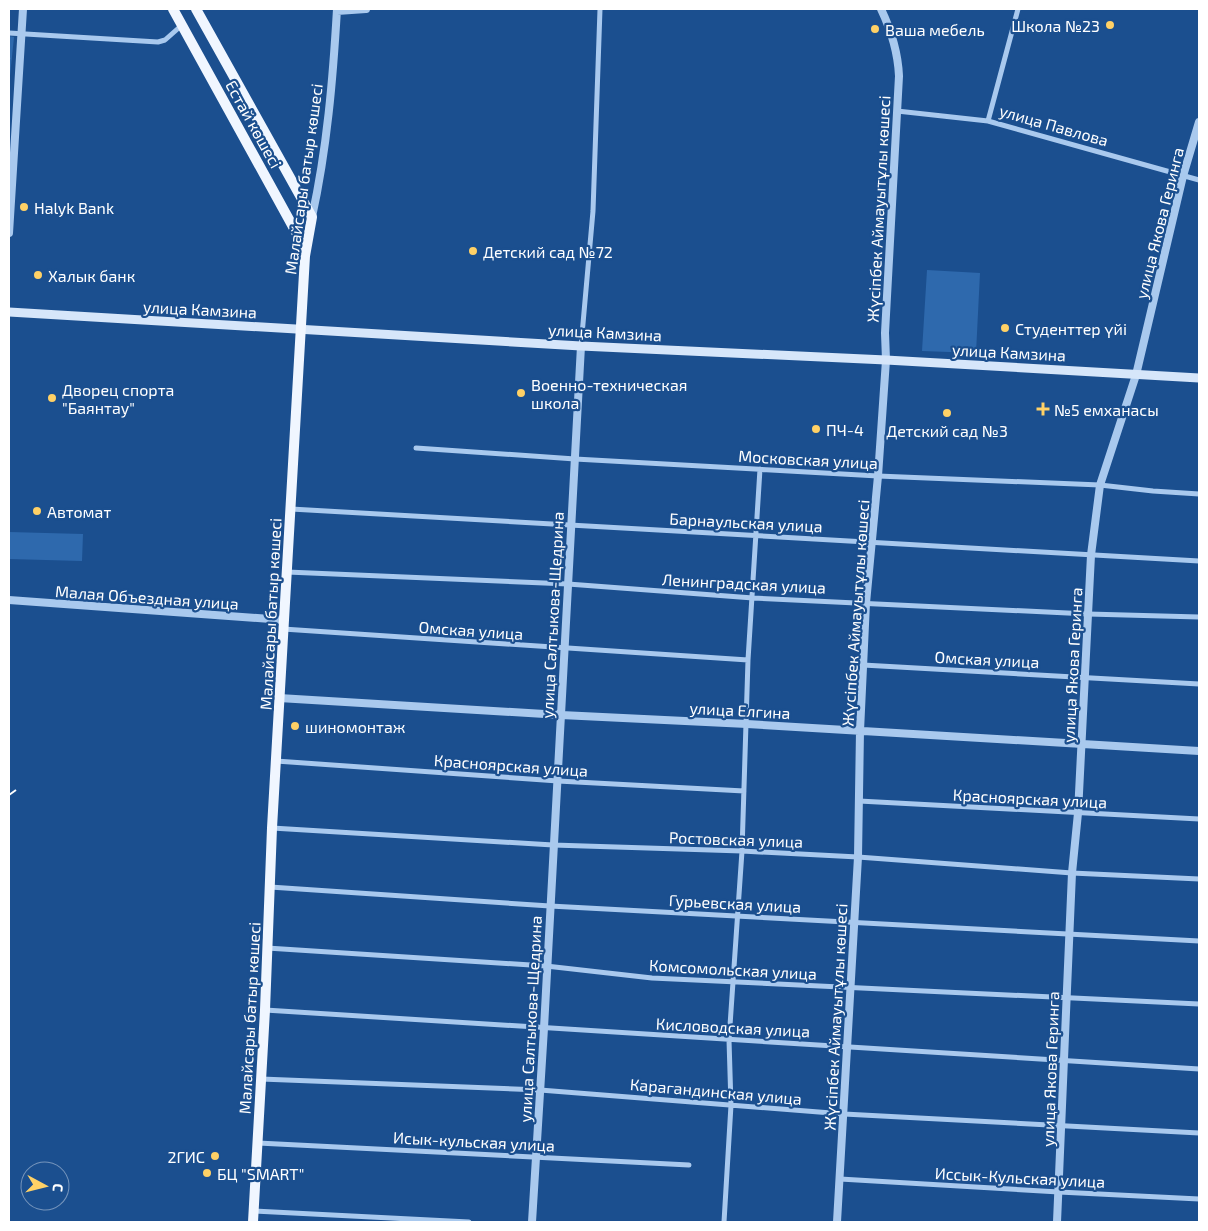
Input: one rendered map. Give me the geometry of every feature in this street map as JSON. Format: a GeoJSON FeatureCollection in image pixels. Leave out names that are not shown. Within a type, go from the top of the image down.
{"type":"FeatureCollection","features":[{"type":"Feature","properties":{"kind":"main road","name":"Естай көшесі"},"geometry":{"type":"LineString","coordinates":[[173,9],[297,234],[305,256]]}},
{"type":"Feature","properties":{"kind":"main road","name":"Естай көшесі"},"geometry":{"type":"LineString","coordinates":[[196,9],[312,217]]}},
{"type":"Feature","properties":{"kind":"main road","name":"Малайсары батыр көшесі"},"geometry":{"type":"LineString","coordinates":[[253,1222],[283,625],[305,256],[312,217]]}},
{"type":"Feature","properties":{"kind":"main road","name":"улица Камзина"},"geometry":{"type":"LineString","coordinates":[[9,312],[301,331],[886,360],[1199,378]]}},
{"type":"Feature","properties":{"kind":"street"},"geometry":{"type":"LineString","coordinates":[[9,233],[23,9]]}},
{"type":"Feature","properties":{"kind":"street"},"geometry":{"type":"LineString","coordinates":[[337,10],[366,9]]}},
{"type":"Feature","properties":{"kind":"street","name":"улица Салтыкова-Щедрина"},"geometry":{"type":"LineString","coordinates":[[532,1222],[581,346],[593,211],[600,9]]}},
{"type":"Feature","properties":{"kind":"street","name":"Жүсіпбек Аймауытұлы көшесі"},"geometry":{"type":"LineString","coordinates":[[837,1222],[858,857],[860,731],[866,603],[878,476],[886,360],[885,333],[899,76],[894,42],[880,9]]}},
{"type":"Feature","properties":{"kind":"street"},"geometry":{"type":"LineString","coordinates":[[988,121],[1018,9]]}},
{"type":"Feature","properties":{"kind":"street","name":"Малайсары батыр көшесі"},"geometry":{"type":"LineString","coordinates":[[312,217],[321,174],[329,113],[337,10]]}},
{"type":"Feature","properties":{"kind":"street"},"geometry":{"type":"LineString","coordinates":[[9,33],[158,42],[166,40],[182,25]]}},
{"type":"Feature","properties":{"kind":"street","name":"улица Павлова"},"geometry":{"type":"LineString","coordinates":[[897,110],[988,121],[1199,180]]}},
{"type":"Feature","properties":{"kind":"street","name":"улица Якова Геринга"},"geometry":{"type":"LineString","coordinates":[[1057,1222],[1072,873],[1078,813],[1091,555],[1100,485],[1136,375],[1183,176],[1199,122]]}},
{"type":"Feature","properties":{"kind":"street","name":"Московская улица"},"geometry":{"type":"LineString","coordinates":[[416,448],[575,460],[878,476],[1100,485],[1199,494]]}},
{"type":"Feature","properties":{"kind":"street"},"geometry":{"type":"LineString","coordinates":[[724,1222],[731,1105],[730,1040],[732,982],[742,851],[748,660],[760,469]]}},
{"type":"Feature","properties":{"kind":"street","name":"Барнаульская улица"},"geometry":{"type":"LineString","coordinates":[[291,509],[1199,560]]}},
{"type":"Feature","properties":{"kind":"street","name":"Ленинградская улица"},"geometry":{"type":"LineString","coordinates":[[287,572],[568,584],[753,598],[1088,614],[1199,617]]}},
{"type":"Feature","properties":{"kind":"street","name":"Малая Объездная улица"},"geometry":{"type":"LineString","coordinates":[[9,600],[283,625]]}},
{"type":"Feature","properties":{"kind":"street","name":"Омская улица"},"geometry":{"type":"LineString","coordinates":[[283,625],[564,648],[748,660]]}},
{"type":"Feature","properties":{"kind":"street","name":"Омская улица"},"geometry":{"type":"LineString","coordinates":[[863,665],[1199,684]]}},
{"type":"Feature","properties":{"kind":"street","name":"улица Елгина"},"geometry":{"type":"LineString","coordinates":[[279,698],[1199,751]]}},
{"type":"Feature","properties":{"kind":"street","name":"Красноярская улица"},"geometry":{"type":"LineString","coordinates":[[276,761],[558,781],[744,791]]}},
{"type":"Feature","properties":{"kind":"street","name":"Красноярская улица"},"geometry":{"type":"LineString","coordinates":[[859,801],[1199,819]]}},
{"type":"Feature","properties":{"kind":"street","name":"Ростовская улица"},"geometry":{"type":"LineString","coordinates":[[272,828],[554,845],[858,857],[1072,873],[1199,879]]}},
{"type":"Feature","properties":{"kind":"street","name":"Гурьевская улица"},"geometry":{"type":"LineString","coordinates":[[270,887],[550,906],[1199,942]]}},
{"type":"Feature","properties":{"kind":"street","name":"Комсомольская улица"},"geometry":{"type":"LineString","coordinates":[[267,948],[546,966],[652,978],[1199,1004]]}},
{"type":"Feature","properties":{"kind":"street","name":"Кисловодская улица"},"geometry":{"type":"LineString","coordinates":[[265,1010],[1199,1068]]}},
{"type":"Feature","properties":{"kind":"street","name":"Карагандинская улица"},"geometry":{"type":"LineString","coordinates":[[261,1079],[540,1090],[844,1114],[1199,1133]]}},
{"type":"Feature","properties":{"kind":"street","name":"Исык-кульская улица"},"geometry":{"type":"LineString","coordinates":[[258,1143],[689,1165]]}},
{"type":"Feature","properties":{"kind":"street","name":"Иссык-Кульская улица"},"geometry":{"type":"LineString","coordinates":[[840,1179],[1199,1199]]}},
{"type":"Feature","properties":{"kind":"street"},"geometry":{"type":"LineString","coordinates":[[254,1211],[469,1222]]}},
{"type":"Feature","properties":{"kind":"green space"},"geometry":{"type":"Polygon","coordinates":[[[9,36],[14,37],[9,85],[9,36]]]}},
{"type":"Feature","properties":{"kind":"green space"},"geometry":{"type":"Polygon","coordinates":[[[927,270],[980,273],[976,353],[922,351],[927,270]]]}},
{"type":"Feature","properties":{"kind":"green space"},"geometry":{"type":"Polygon","coordinates":[[[9,532],[83,534],[82,561],[9,559],[9,532]]]}},
{"type":"Feature","properties":{"kind":"railway"},"geometry":{"type":"LineString","coordinates":[[9,795],[16,790]]}},
{"type":"Feature","properties":{"kind":"place","name":"Школа №23"},"geometry":{"type":"Point","coordinates":[1110,25]}},
{"type":"Feature","properties":{"kind":"place","name":"Ваша мебель"},"geometry":{"type":"Point","coordinates":[875,29]}},
{"type":"Feature","properties":{"kind":"place","name":"Halyk Bank"},"geometry":{"type":"Point","coordinates":[24,207]}},
{"type":"Feature","properties":{"kind":"place","name":"Детский сад №72"},"geometry":{"type":"Point","coordinates":[473,251]}},
{"type":"Feature","properties":{"kind":"place","name":"Халык банк"},"geometry":{"type":"Point","coordinates":[38,275]}},
{"type":"Feature","properties":{"kind":"place","name":"Студенттер үйі"},"geometry":{"type":"Point","coordinates":[1005,328]}},
{"type":"Feature","properties":{"kind":"place","name":"Военно-техническая школа"},"geometry":{"type":"Point","coordinates":[521,393]}},
{"type":"Feature","properties":{"kind":"place","name":"Дворец спорта \"Баянтау\""},"geometry":{"type":"Point","coordinates":[52,398]}},
{"type":"Feature","properties":{"kind":"place","name":"№5 емханасы"},"geometry":{"type":"Point","coordinates":[1043,409]}},
{"type":"Feature","properties":{"kind":"place","name":"Детский сад №3"},"geometry":{"type":"Point","coordinates":[947,413]}},
{"type":"Feature","properties":{"kind":"place","name":"ПЧ-4"},"geometry":{"type":"Point","coordinates":[816,429]}},
{"type":"Feature","properties":{"kind":"place","name":"Автомат"},"geometry":{"type":"Point","coordinates":[37,511]}},
{"type":"Feature","properties":{"kind":"place","name":"шиномонтаж"},"geometry":{"type":"Point","coordinates":[295,726]}},
{"type":"Feature","properties":{"kind":"place","name":"2ГИС"},"geometry":{"type":"Point","coordinates":[215,1156]}},
{"type":"Feature","properties":{"kind":"place","name":"БЦ \"SMART\""},"geometry":{"type":"Point","coordinates":[207,1173]}}]}
